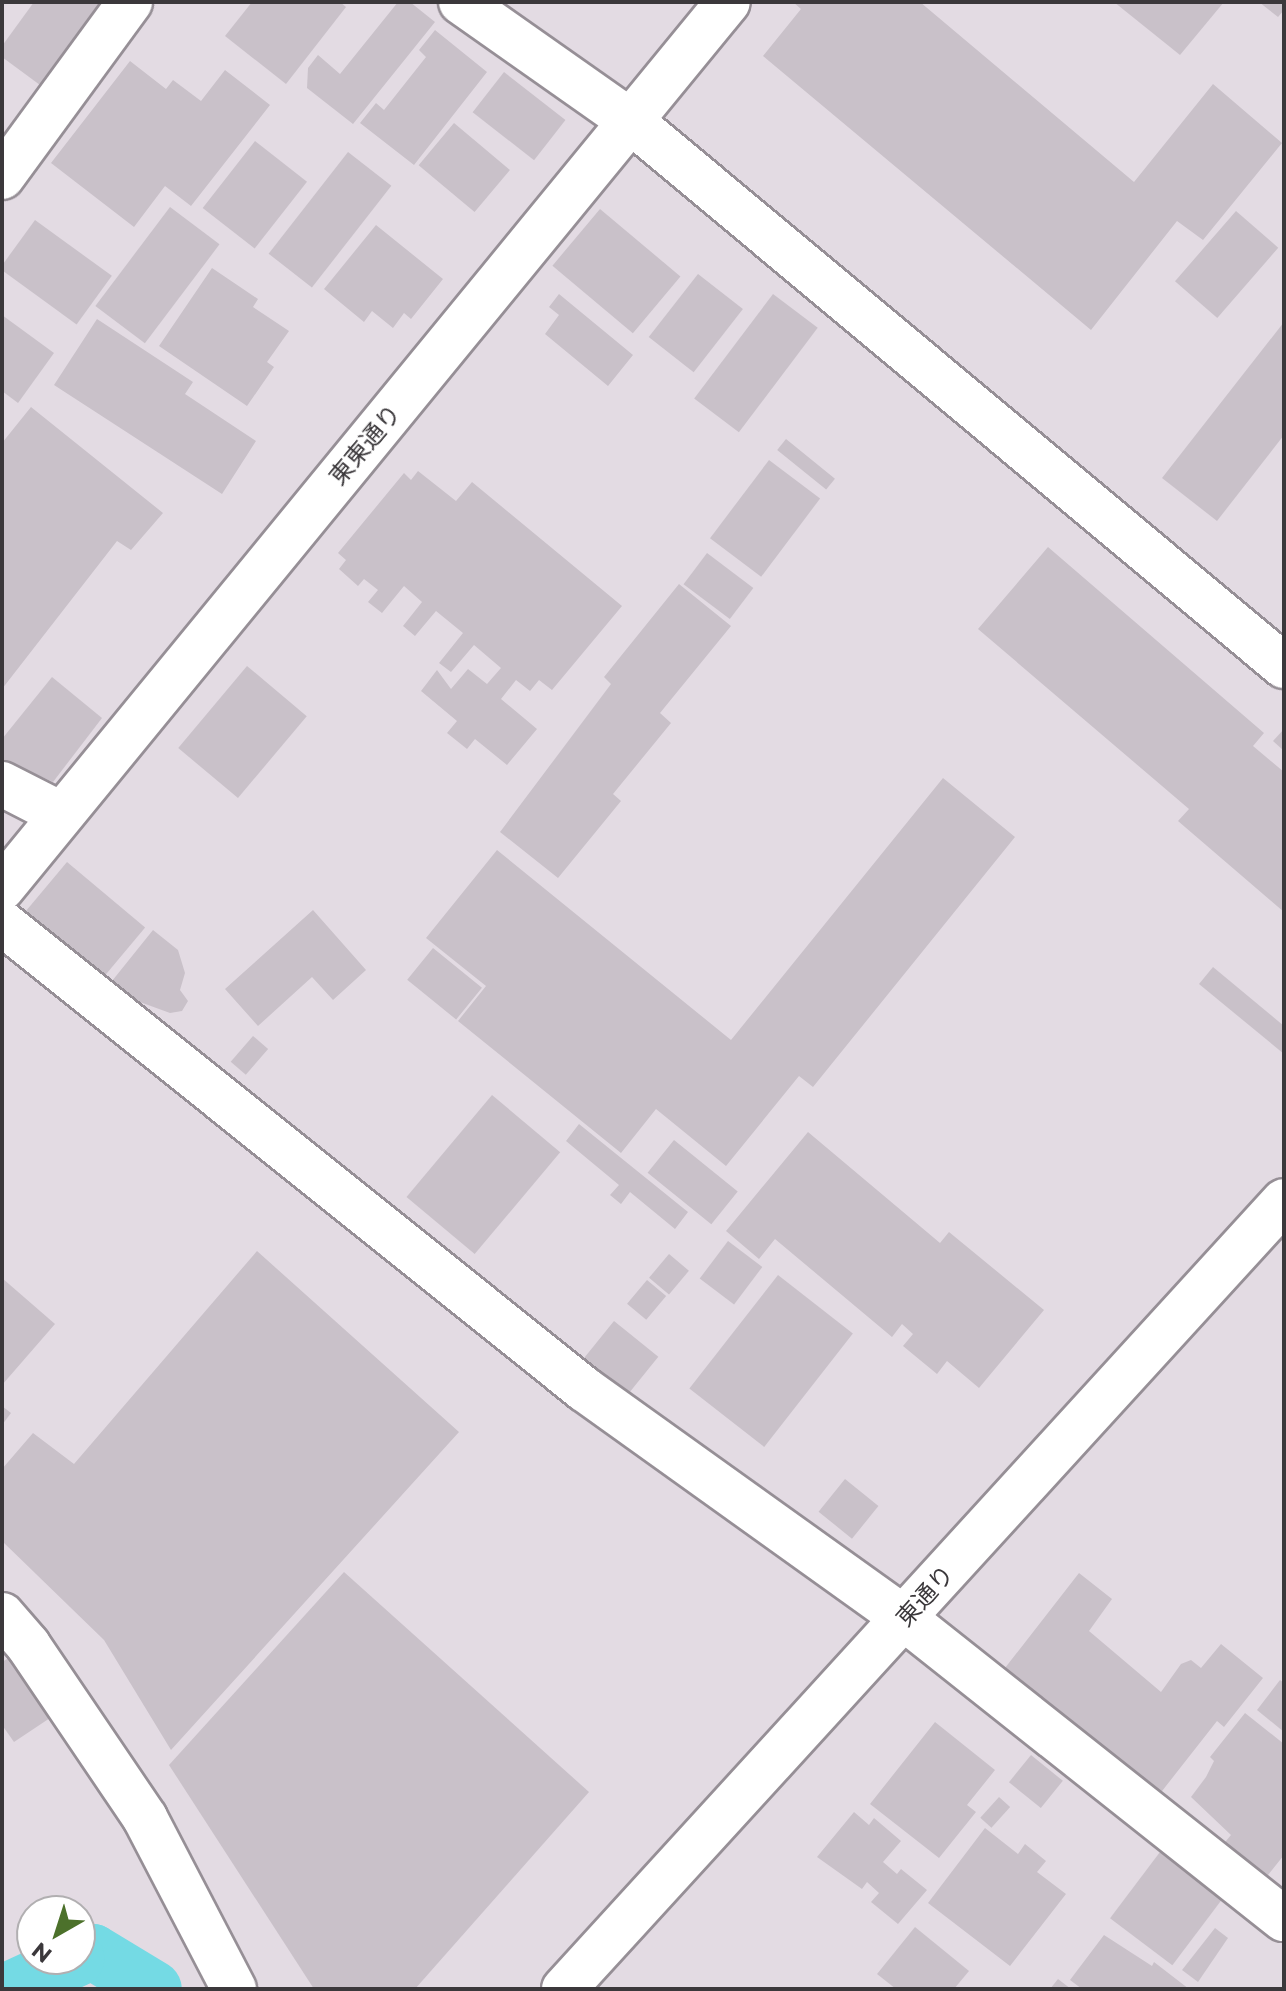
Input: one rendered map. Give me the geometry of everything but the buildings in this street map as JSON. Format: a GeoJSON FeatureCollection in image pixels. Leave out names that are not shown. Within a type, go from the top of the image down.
{"type":"FeatureCollection","features":[{"type":"Feature","properties":{"kind":"street"},"geometry":{"type":"LineString","coordinates":[[2,177],[130,2]]}},
{"type":"Feature","properties":{"kind":"street"},"geometry":{"type":"LineString","coordinates":[[461,2],[633,123],[1284,666]]}},
{"type":"Feature","properties":{"kind":"street","name":"東東通り"},"geometry":{"type":"LineString","coordinates":[[2,888],[59,813],[633,123],[728,2]]}},
{"type":"Feature","properties":{"kind":"street"},"geometry":{"type":"LineString","coordinates":[[2,784],[59,813]]}},
{"type":"Feature","properties":{"kind":"street"},"geometry":{"type":"LineString","coordinates":[[2,923],[584,1389],[905,1619],[1284,1919]]}},
{"type":"Feature","properties":{"kind":"street","name":"東通り"},"geometry":{"type":"LineString","coordinates":[[564,1989],[1284,1201]]}},
{"type":"Feature","properties":{"kind":"street"},"geometry":{"type":"LineString","coordinates":[[2,1615],[28,1645],[145,1818],[234,1989]]}},
{"type":"Feature","properties":{"kind":"waterway"},"geometry":{"type":"LineString","coordinates":[[96,1954],[154,1989]]}},
{"type":"Feature","properties":{"kind":"waterway"},"geometry":{"type":"LineString","coordinates":[[11,1989],[41,1975]]}}]}
